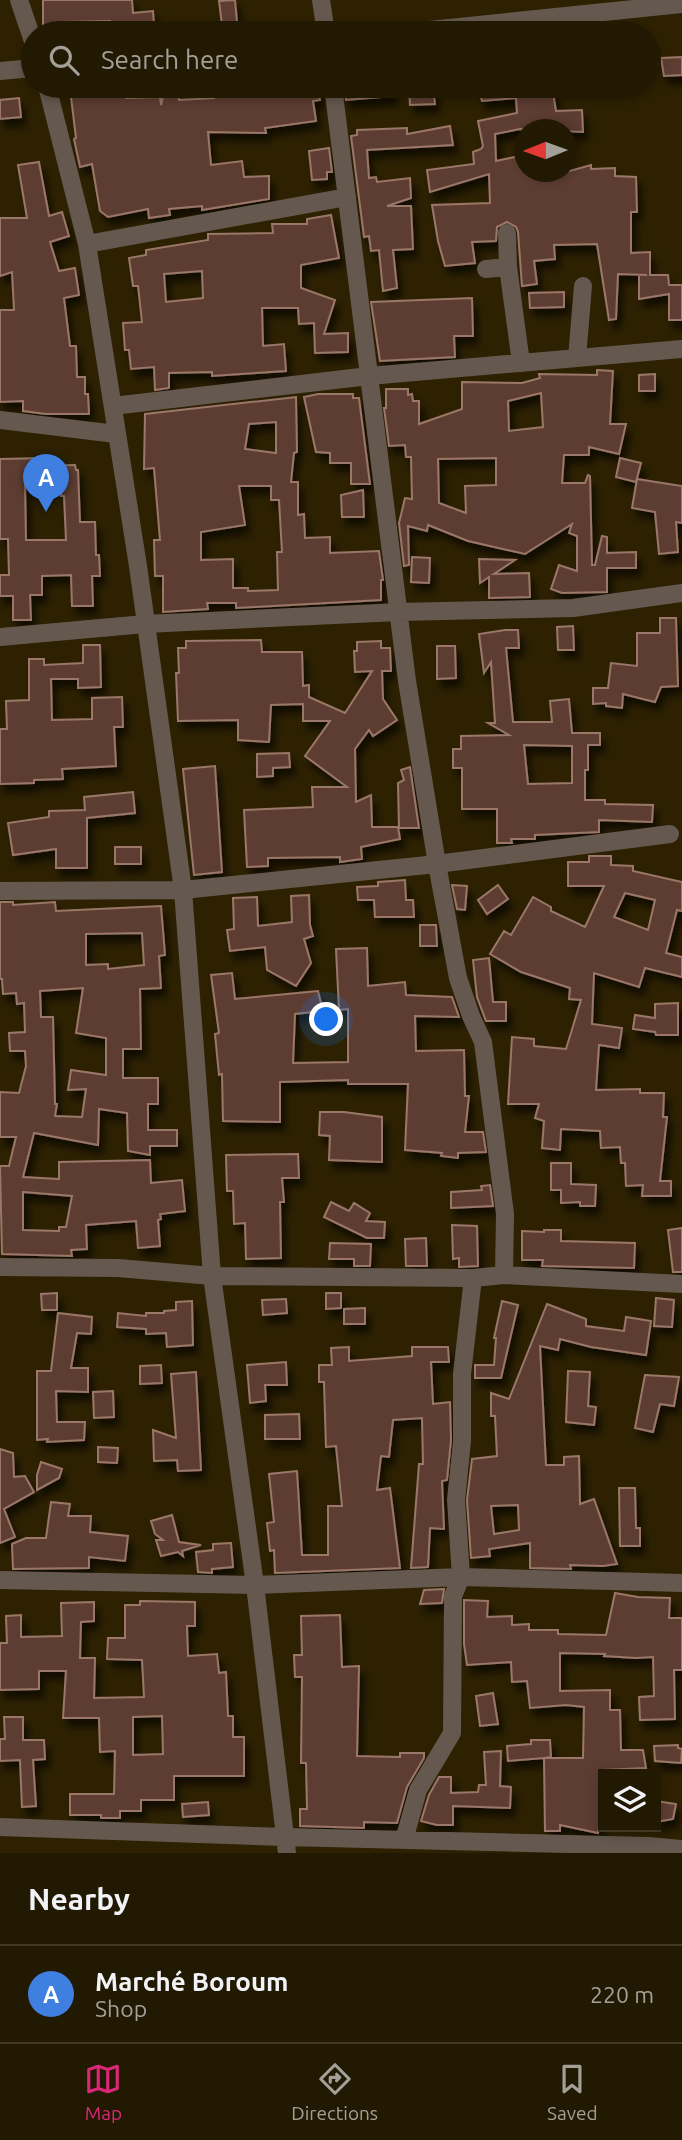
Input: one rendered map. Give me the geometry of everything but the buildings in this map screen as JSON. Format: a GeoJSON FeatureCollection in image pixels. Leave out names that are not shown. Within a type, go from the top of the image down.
{"type":"FeatureCollection","features":[{"type":"Feature","properties":{"kind":"street"},"geometry":{"type":"LineString","coordinates":[[19,0],[26,21]]}},
{"type":"Feature","properties":{"kind":"street"},"geometry":{"type":"LineString","coordinates":[[321,0],[324,21]]}},
{"type":"Feature","properties":{"kind":"street"},"geometry":{"type":"LineString","coordinates":[[517,21],[682,4]]}},
{"type":"Feature","properties":{"kind":"street"},"geometry":{"type":"LineString","coordinates":[[0,71],[21,69]]}},
{"type":"Feature","properties":{"kind":"street"},"geometry":{"type":"LineString","coordinates":[[50,98],[87,244],[183,890],[212,1276],[255,1585],[286,1845]]}},
{"type":"Feature","properties":{"kind":"street"},"geometry":{"type":"LineString","coordinates":[[335,98],[398,612],[437,864],[458,978],[483,1042],[505,1214],[504,1275]]}},
{"type":"Feature","properties":{"kind":"street"},"geometry":{"type":"LineString","coordinates":[[87,244],[347,197]]}},
{"type":"Feature","properties":{"kind":"street"},"geometry":{"type":"LineString","coordinates":[[507,233],[508,267],[522,363]]}},
{"type":"Feature","properties":{"kind":"street"},"geometry":{"type":"LineString","coordinates":[[486,269],[508,267]]}},
{"type":"Feature","properties":{"kind":"street"},"geometry":{"type":"LineString","coordinates":[[577,358],[583,286]]}},
{"type":"Feature","properties":{"kind":"street"},"geometry":{"type":"LineString","coordinates":[[113,406],[369,376],[682,349]]}},
{"type":"Feature","properties":{"kind":"street"},"geometry":{"type":"LineString","coordinates":[[0,420],[117,434]]}},
{"type":"Feature","properties":{"kind":"street"},"geometry":{"type":"LineString","coordinates":[[0,638],[145,624],[398,612],[573,608],[682,593]]}},
{"type":"Feature","properties":{"kind":"street"},"geometry":{"type":"LineString","coordinates":[[0,891],[183,890],[437,864],[670,834]]}},
{"type":"Feature","properties":{"kind":"street"},"geometry":{"type":"LineString","coordinates":[[0,1267],[118,1268],[212,1276],[473,1278],[504,1275],[682,1284]]}},
{"type":"Feature","properties":{"kind":"street"},"geometry":{"type":"LineString","coordinates":[[404,1840],[418,1790],[452,1733],[453,1596],[461,1577],[456,1500],[462,1441],[461,1374],[473,1278]]}},
{"type":"Feature","properties":{"kind":"street"},"geometry":{"type":"LineString","coordinates":[[0,1580],[255,1585],[461,1577],[682,1583]]}},
{"type":"Feature","properties":{"kind":"street"},"geometry":{"type":"LineString","coordinates":[[0,1827],[286,1845],[404,1840],[682,1849]]}},
{"type":"Feature","properties":{"kind":"place","name":"Marché Boroum"},"geometry":{"type":"Point","coordinates":[46,512]}}]}
